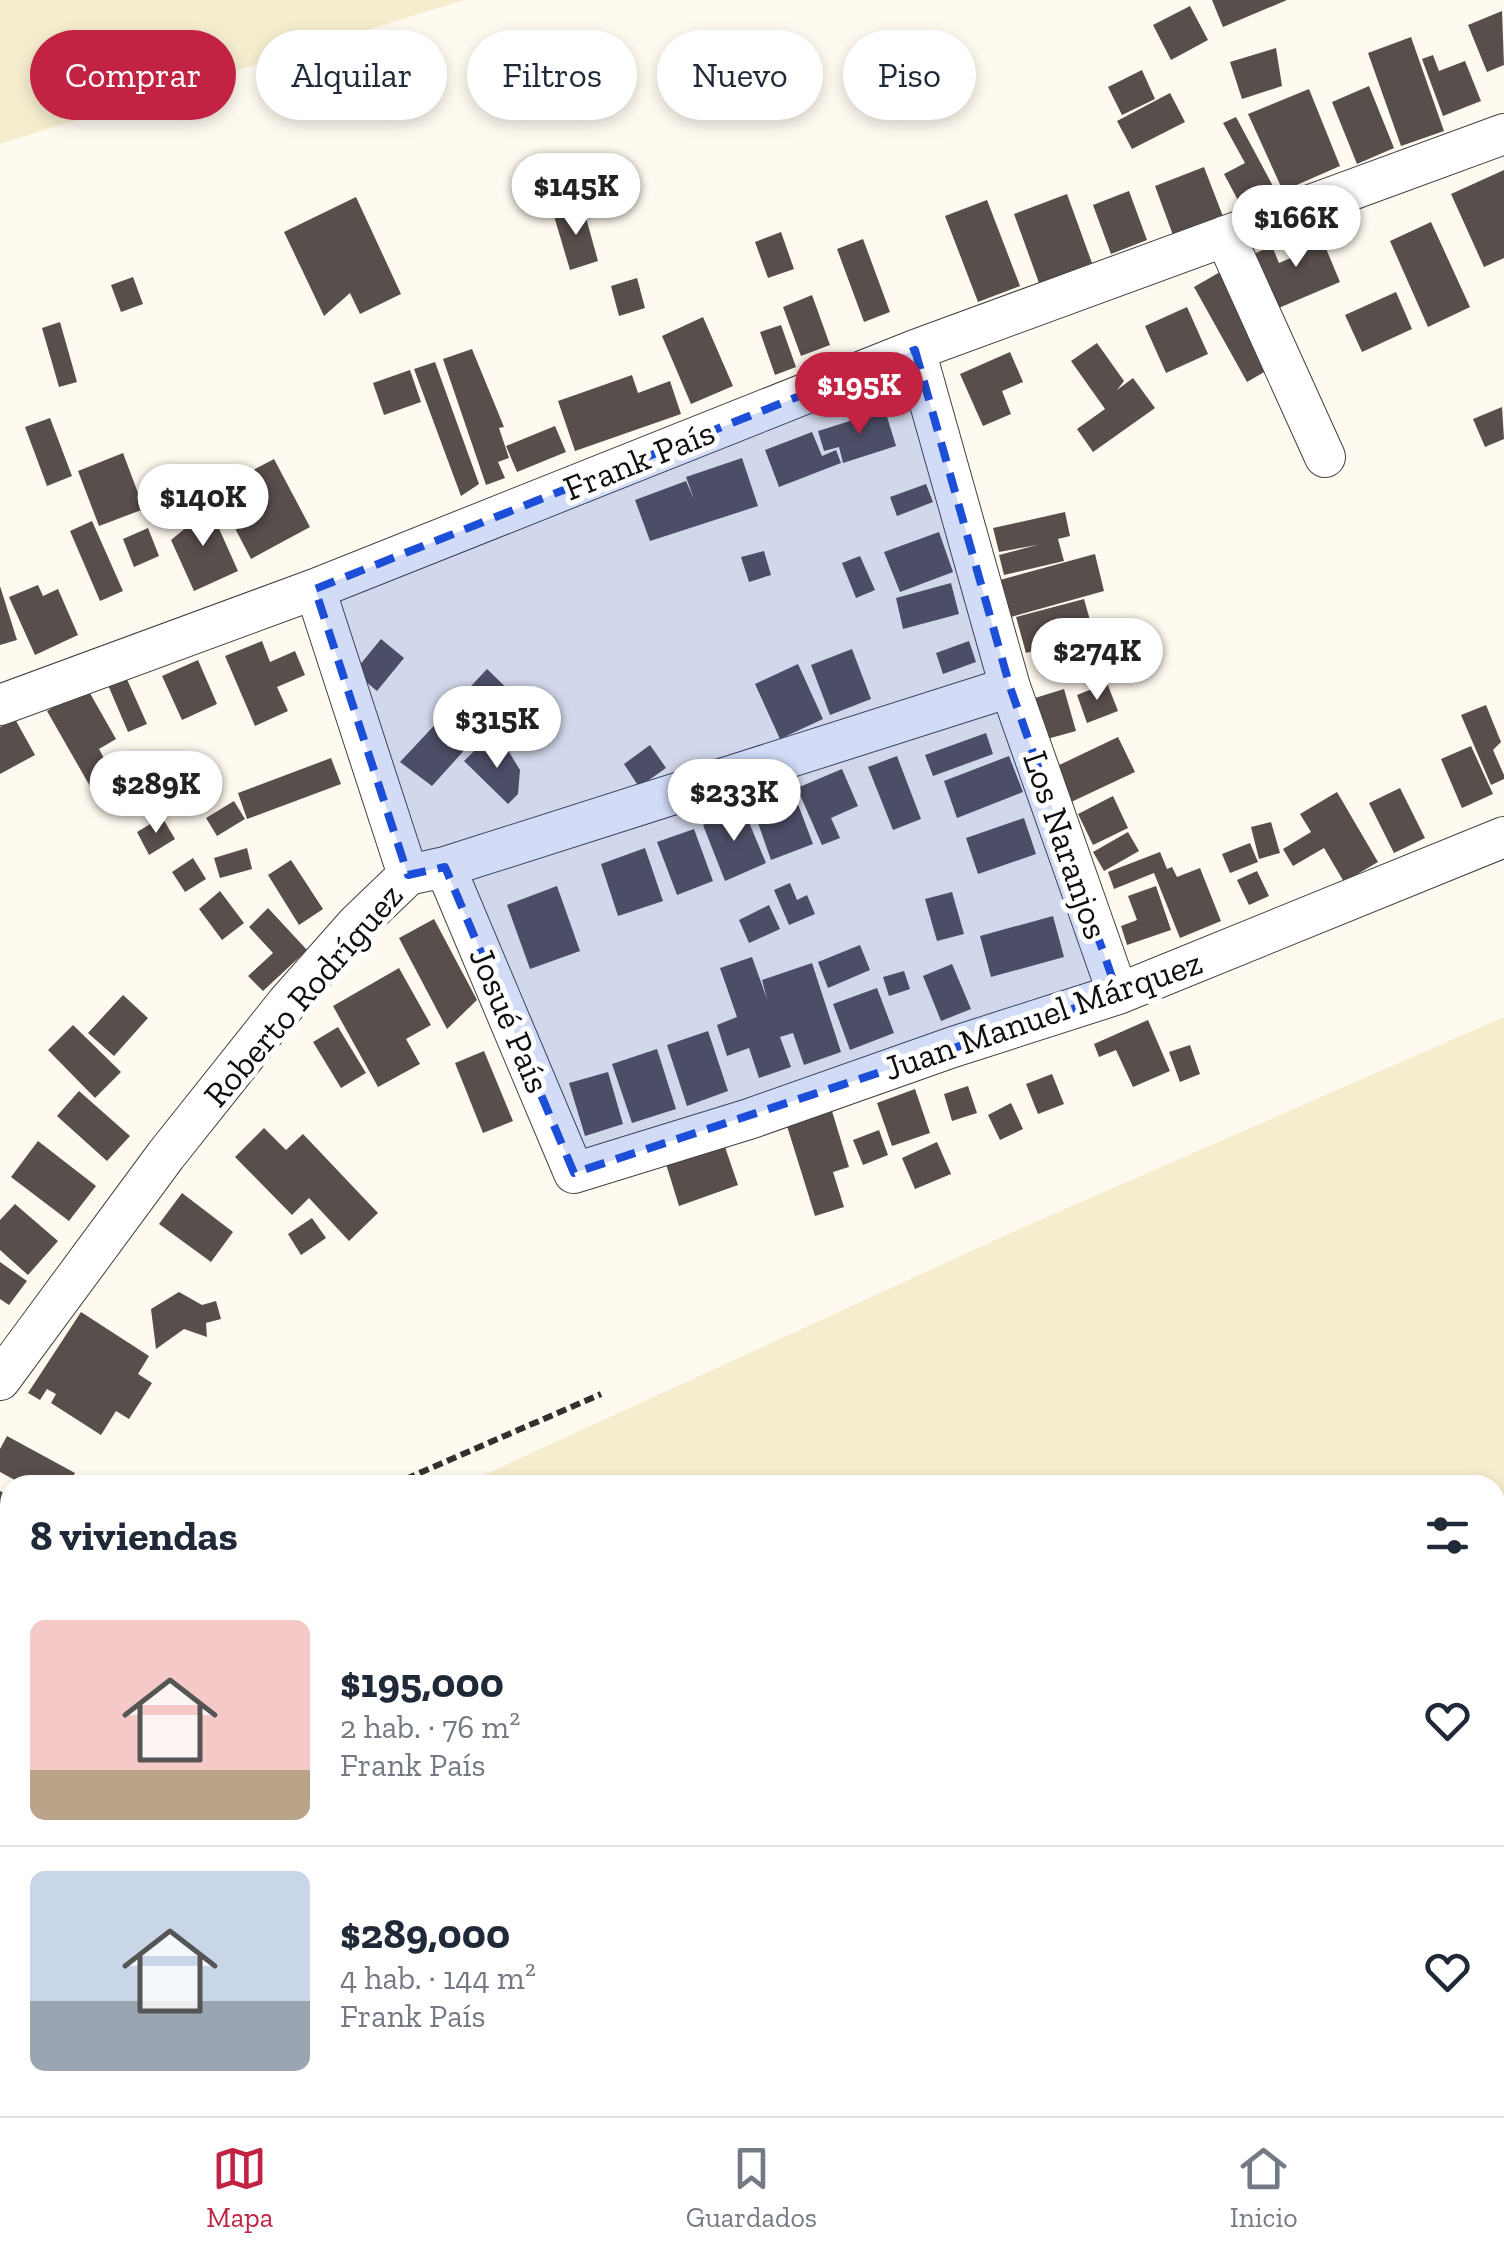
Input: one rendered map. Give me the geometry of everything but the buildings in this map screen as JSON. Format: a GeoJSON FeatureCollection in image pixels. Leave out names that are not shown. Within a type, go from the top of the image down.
{"type":"FeatureCollection","features":[{"type":"Feature","properties":{"kind":"street","name":"Frank País"},"geometry":{"type":"LineString","coordinates":[[0,705],[315,589],[915,350],[1504,134]]}},
{"type":"Feature","properties":{"kind":"street"},"geometry":{"type":"LineString","coordinates":[[1225,236],[1325,457]]}},
{"type":"Feature","properties":{"kind":"street","name":"Los Naranjos"},"geometry":{"type":"LineString","coordinates":[[915,350],[1010,687],[1118,994]]}},
{"type":"Feature","properties":{"kind":"street","name":"Josué País"},"geometry":{"type":"LineString","coordinates":[[315,589],[427,871],[574,1173]]}},
{"type":"Feature","properties":{"kind":"street","name":"Roberto Rodríguez"},"geometry":{"type":"LineString","coordinates":[[0,1380],[166,1155],[287,1002],[356,925],[427,871],[1010,687]]}},
{"type":"Feature","properties":{"kind":"street","name":"Juan Manuel Márquez"},"geometry":{"type":"LineString","coordinates":[[574,1173],[750,1119],[1118,994],[1504,837]]}},
{"type":"Feature","properties":{"kind":"path"},"geometry":{"type":"LineString","coordinates":[[415,1475],[601,1394]]}},
{"type":"Feature","properties":{"kind":"highlighted area"},"geometry":{"type":"Polygon","coordinates":[[[915,350],[1010,687],[1118,994],[574,1173],[445,867],[408,875],[315,589],[915,350]]]}},
{"type":"Feature","properties":{"kind":"shaded area"},"geometry":{"type":"Polygon","coordinates":[[[0,0],[464,0],[367,30],[256,30],[256,65],[236,71],[236,30],[30,30],[30,120],[77,120],[0,144],[0,0]]]}},
{"type":"Feature","properties":{"kind":"shaded area"},"geometry":{"type":"Polygon","coordinates":[[[1504,1017],[1504,1475],[484,1475],[1017,1230],[1504,1017]]]}}]}
